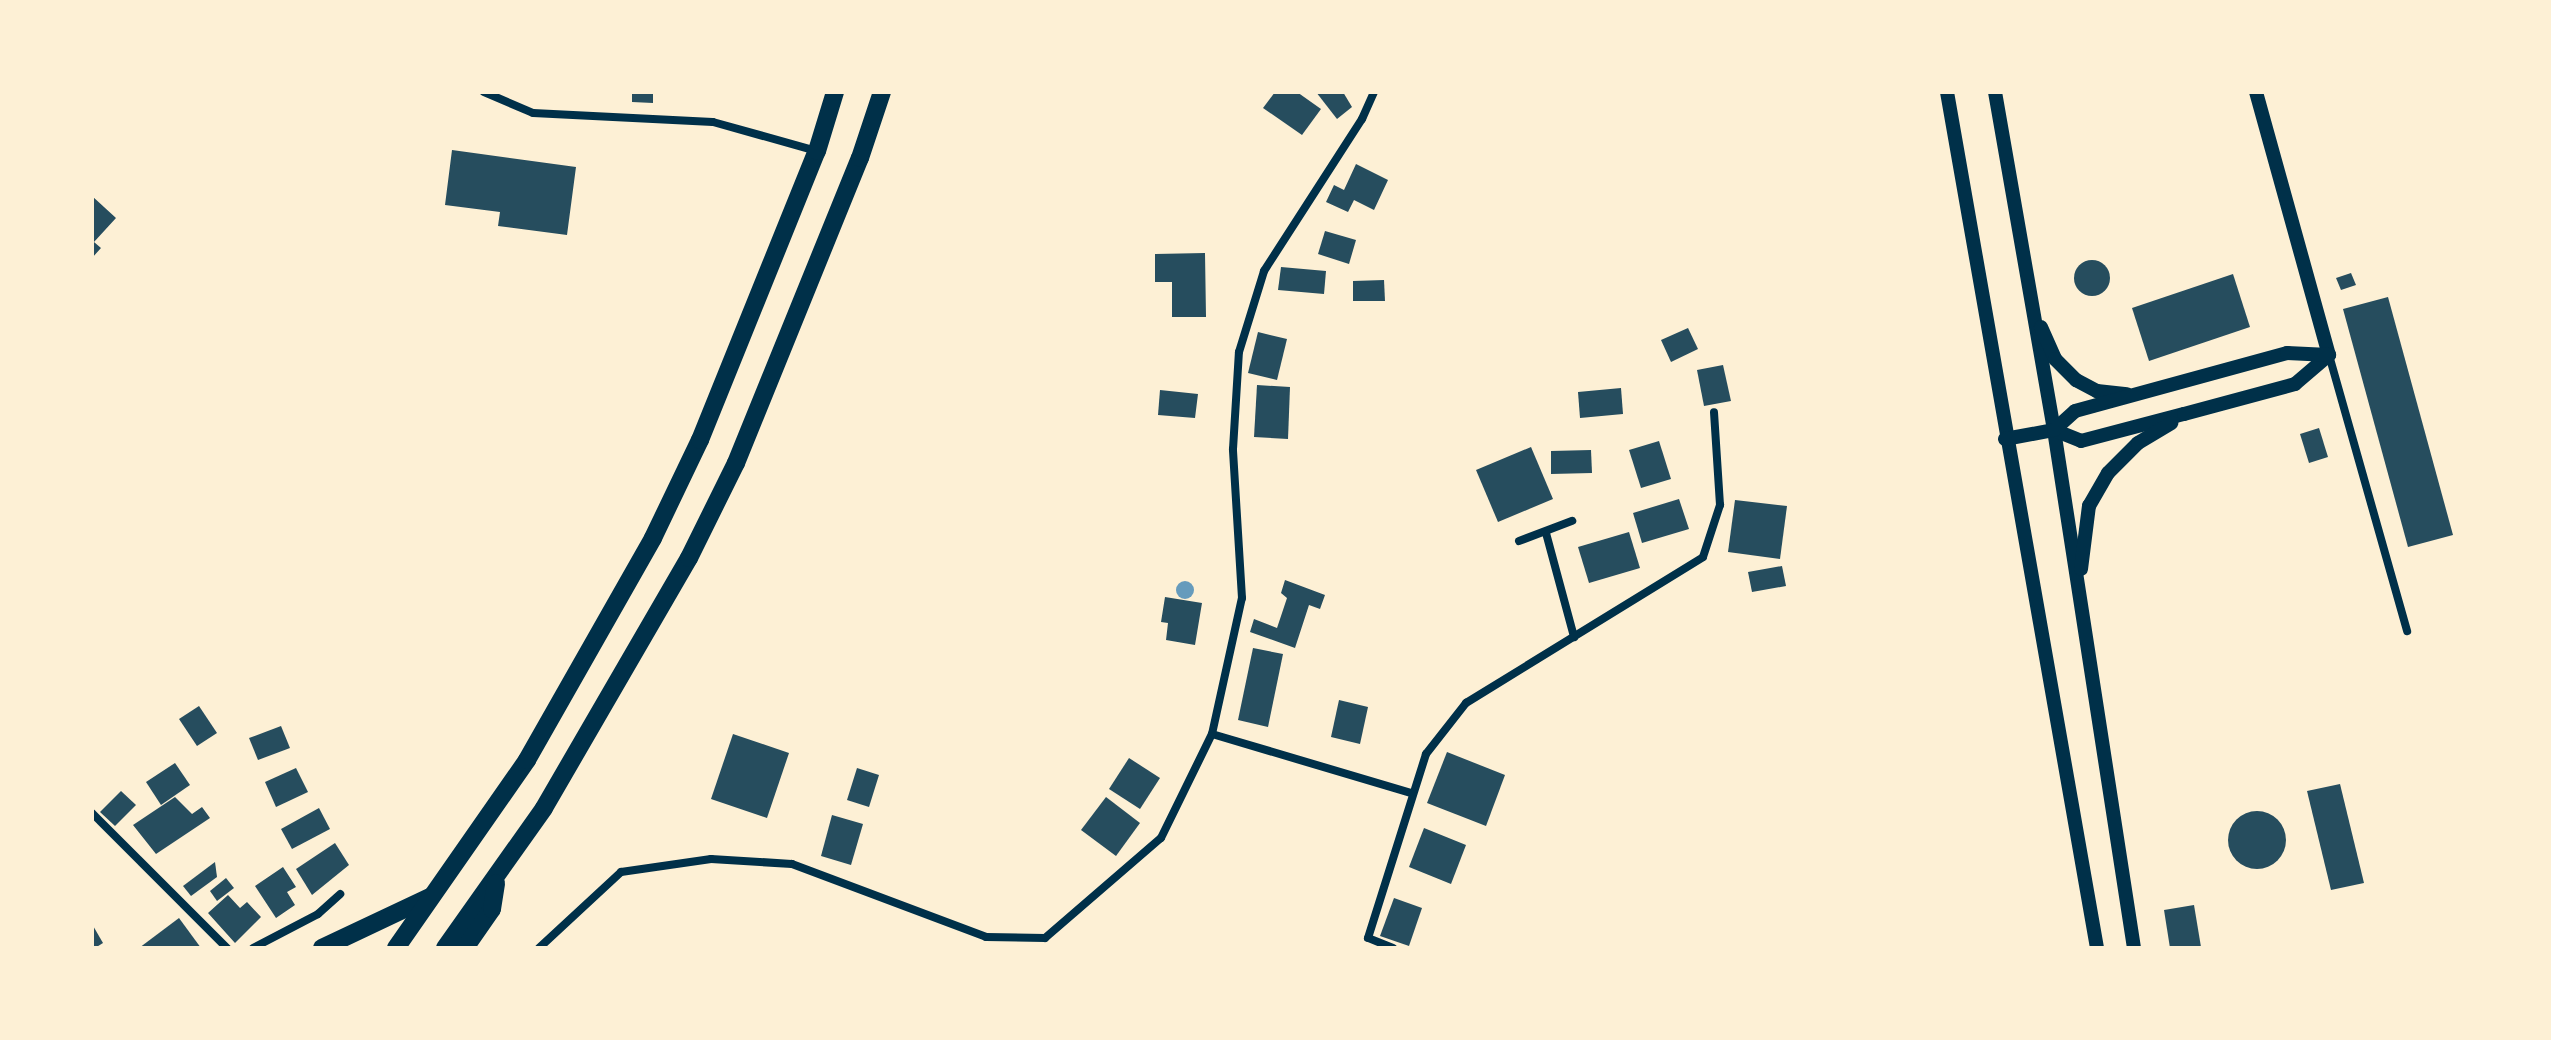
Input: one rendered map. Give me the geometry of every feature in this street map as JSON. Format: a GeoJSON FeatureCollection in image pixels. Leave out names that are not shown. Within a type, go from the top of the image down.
{"type":"FeatureCollection","features":[{"type":"Feature","properties":{"kind":"highway"},"geometry":{"type":"LineString","coordinates":[[396,948],[527,760],[653,538],[700,440],[817,151],[835,92]]}},
{"type":"Feature","properties":{"kind":"highway"},"geometry":{"type":"LineString","coordinates":[[445,948],[498,875],[637,656],[736,463],[860,158],[882,92]]}},
{"type":"Feature","properties":{"kind":"highway"},"geometry":{"type":"LineString","coordinates":[[465,948],[492,909],[498,875]]}},
{"type":"Feature","properties":{"kind":"highway"},"geometry":{"type":"LineString","coordinates":[[322,948],[436,893]]}},
{"type":"Feature","properties":{"kind":"street"},"geometry":{"type":"LineString","coordinates":[[484,92],[533,113],[713,122],[817,151]]}},
{"type":"Feature","properties":{"kind":"street"},"geometry":{"type":"LineString","coordinates":[[1041,948],[1045,938],[1161,838],[1212,734],[1242,598],[1233,449],[1239,352],[1264,271],[1362,119],[1374,92]]}},
{"type":"Feature","properties":{"kind":"street"},"geometry":{"type":"LineString","coordinates":[[1947,92],[2005,439],[2097,948]]}},
{"type":"Feature","properties":{"kind":"street"},"geometry":{"type":"LineString","coordinates":[[1995,92],[2054,430],[2134,948]]}},
{"type":"Feature","properties":{"kind":"street"},"geometry":{"type":"LineString","coordinates":[[2256,92],[2407,631]]}},
{"type":"Feature","properties":{"kind":"street"},"geometry":{"type":"LineString","coordinates":[[2032,308],[2055,359],[2076,380],[2097,391],[2136,395]]}},
{"type":"Feature","properties":{"kind":"street"},"geometry":{"type":"LineString","coordinates":[[2005,439],[2054,430],[2075,411],[2287,353],[2329,355]]}},
{"type":"Feature","properties":{"kind":"street"},"geometry":{"type":"LineString","coordinates":[[2054,430],[2081,441],[2295,384],[2329,355]]}},
{"type":"Feature","properties":{"kind":"street"},"geometry":{"type":"LineString","coordinates":[[1393,948],[1368,938],[1411,793],[1426,754],[1466,703],[1703,557],[1720,505],[1714,412]]}},
{"type":"Feature","properties":{"kind":"street"},"geometry":{"type":"LineString","coordinates":[[2079,590],[2089,506],[2108,473],[2138,443],[2184,414]]}},
{"type":"Feature","properties":{"kind":"street"},"geometry":{"type":"LineString","coordinates":[[1519,541],[1572,521]]}},
{"type":"Feature","properties":{"kind":"street"},"geometry":{"type":"LineString","coordinates":[[1546,533],[1574,637]]}},
{"type":"Feature","properties":{"kind":"street"},"geometry":{"type":"LineString","coordinates":[[1212,734],[1411,793]]}},
{"type":"Feature","properties":{"kind":"street"},"geometry":{"type":"LineString","coordinates":[[92,813],[227,948]]}},
{"type":"Feature","properties":{"kind":"street"},"geometry":{"type":"LineString","coordinates":[[539,948],[621,872],[711,859],[792,864],[986,937],[1045,938]]}},
{"type":"Feature","properties":{"kind":"street"},"geometry":{"type":"LineString","coordinates":[[253,948],[318,914],[340,894]]}},
{"type":"Feature","properties":{"kind":"water"},"geometry":{"type":"Polygon","coordinates":[[[1185,581],[1194,590],[1185,599],[1176,590],[1185,581]]]}},
{"type":"Feature","properties":{"kind":"building"},"geometry":{"type":"Polygon","coordinates":[[[632,92],[653,92],[653,103],[632,102],[632,92]]]}},
{"type":"Feature","properties":{"kind":"building"},"geometry":{"type":"Polygon","coordinates":[[[1275,92],[1297,92],[1321,109],[1302,135],[1263,108],[1275,92]]]}},
{"type":"Feature","properties":{"kind":"building"},"geometry":{"type":"Polygon","coordinates":[[[1316,92],[1343,92],[1352,107],[1337,119],[1316,92]]]}},
{"type":"Feature","properties":{"kind":"building"},"geometry":{"type":"Polygon","coordinates":[[[452,150],[576,167],[567,235],[498,226],[500,212],[445,205],[452,150]]]}},
{"type":"Feature","properties":{"kind":"building"},"geometry":{"type":"Polygon","coordinates":[[[1356,164],[1388,180],[1374,210],[1354,200],[1348,212],[1326,202],[1334,185],[1344,190],[1356,164]]]}},
{"type":"Feature","properties":{"kind":"building"},"geometry":{"type":"Polygon","coordinates":[[[92,196],[116,218],[94,242],[101,248],[92,258],[92,196]]]}},
{"type":"Feature","properties":{"kind":"building"},"geometry":{"type":"Polygon","coordinates":[[[1325,231],[1356,240],[1349,264],[1318,254],[1325,231]]]}},
{"type":"Feature","properties":{"kind":"building"},"geometry":{"type":"Polygon","coordinates":[[[1205,253],[1206,317],[1172,317],[1172,282],[1155,282],[1155,254],[1205,253]]]}},
{"type":"Feature","properties":{"kind":"building"},"geometry":{"type":"Polygon","coordinates":[[[2092,260],[2104,266],[2110,278],[2104,290],[2092,296],[2080,290],[2074,278],[2080,266],[2092,260]]]}},
{"type":"Feature","properties":{"kind":"building"},"geometry":{"type":"Polygon","coordinates":[[[1281,267],[1326,271],[1324,294],[1278,290],[1281,267]]]}},
{"type":"Feature","properties":{"kind":"building"},"geometry":{"type":"Polygon","coordinates":[[[2351,273],[2356,285],[2341,290],[2336,278],[2351,273]]]}},
{"type":"Feature","properties":{"kind":"building"},"geometry":{"type":"Polygon","coordinates":[[[2233,274],[2250,327],[2149,361],[2132,308],[2233,274]]]}},
{"type":"Feature","properties":{"kind":"building"},"geometry":{"type":"Polygon","coordinates":[[[1384,280],[1385,301],[1353,301],[1353,281],[1384,280]]]}},
{"type":"Feature","properties":{"kind":"building"},"geometry":{"type":"Polygon","coordinates":[[[2388,297],[2453,535],[2408,547],[2343,309],[2388,297]]]}},
{"type":"Feature","properties":{"kind":"building"},"geometry":{"type":"Polygon","coordinates":[[[1688,328],[1698,349],[1671,362],[1661,340],[1688,328]]]}},
{"type":"Feature","properties":{"kind":"building"},"geometry":{"type":"Polygon","coordinates":[[[1258,332],[1287,339],[1277,380],[1248,373],[1258,332]]]}},
{"type":"Feature","properties":{"kind":"building"},"geometry":{"type":"Polygon","coordinates":[[[1723,365],[1731,401],[1704,406],[1697,370],[1723,365]]]}},
{"type":"Feature","properties":{"kind":"building"},"geometry":{"type":"Polygon","coordinates":[[[1257,385],[1290,387],[1288,439],[1254,437],[1257,385]]]}},
{"type":"Feature","properties":{"kind":"building"},"geometry":{"type":"Polygon","coordinates":[[[1621,388],[1623,414],[1580,418],[1578,392],[1621,388]]]}},
{"type":"Feature","properties":{"kind":"building"},"geometry":{"type":"Polygon","coordinates":[[[1160,390],[1198,394],[1195,418],[1158,415],[1160,390]]]}},
{"type":"Feature","properties":{"kind":"building"},"geometry":{"type":"Polygon","coordinates":[[[2319,428],[2328,457],[2309,463],[2300,434],[2319,428]]]}},
{"type":"Feature","properties":{"kind":"building"},"geometry":{"type":"Polygon","coordinates":[[[1659,441],[1671,479],[1641,488],[1629,450],[1659,441]]]}},
{"type":"Feature","properties":{"kind":"building"},"geometry":{"type":"Polygon","coordinates":[[[1531,447],[1553,499],[1498,522],[1476,470],[1531,447]]]}},
{"type":"Feature","properties":{"kind":"building"},"geometry":{"type":"Polygon","coordinates":[[[1591,450],[1592,473],[1551,474],[1551,451],[1591,450]]]}},
{"type":"Feature","properties":{"kind":"building"},"geometry":{"type":"Polygon","coordinates":[[[1679,499],[1689,529],[1642,543],[1633,513],[1679,499]]]}},
{"type":"Feature","properties":{"kind":"building"},"geometry":{"type":"Polygon","coordinates":[[[1735,500],[1787,506],[1780,559],[1728,552],[1735,500]]]}},
{"type":"Feature","properties":{"kind":"building"},"geometry":{"type":"Polygon","coordinates":[[[1629,532],[1640,568],[1589,583],[1578,547],[1629,532]]]}},
{"type":"Feature","properties":{"kind":"building"},"geometry":{"type":"Polygon","coordinates":[[[1782,566],[1786,586],[1752,592],[1748,572],[1782,566]]]}},
{"type":"Feature","properties":{"kind":"building"},"geometry":{"type":"Polygon","coordinates":[[[1285,580],[1325,595],[1320,609],[1309,605],[1295,648],[1250,632],[1254,619],[1277,628],[1287,598],[1281,593],[1285,580]]]}},
{"type":"Feature","properties":{"kind":"building"},"geometry":{"type":"Polygon","coordinates":[[[1165,597],[1202,603],[1195,645],[1166,640],[1168,623],[1161,622],[1165,597]]]}},
{"type":"Feature","properties":{"kind":"building"},"geometry":{"type":"Polygon","coordinates":[[[1253,648],[1283,654],[1268,727],[1238,720],[1253,648]]]}},
{"type":"Feature","properties":{"kind":"building"},"geometry":{"type":"Polygon","coordinates":[[[1339,700],[1368,707],[1360,744],[1331,737],[1339,700]]]}},
{"type":"Feature","properties":{"kind":"building"},"geometry":{"type":"Polygon","coordinates":[[[199,706],[217,733],[197,746],[179,719],[199,706]]]}},
{"type":"Feature","properties":{"kind":"building"},"geometry":{"type":"Polygon","coordinates":[[[281,726],[290,748],[258,760],[249,738],[281,726]]]}},
{"type":"Feature","properties":{"kind":"building"},"geometry":{"type":"Polygon","coordinates":[[[733,734],[789,753],[767,818],[711,799],[733,734]]]}},
{"type":"Feature","properties":{"kind":"building"},"geometry":{"type":"Polygon","coordinates":[[[1447,752],[1505,775],[1486,826],[1427,803],[1447,752]]]}},
{"type":"Feature","properties":{"kind":"building"},"geometry":{"type":"Polygon","coordinates":[[[1129,758],[1160,778],[1140,809],[1109,789],[1129,758]]]}},
{"type":"Feature","properties":{"kind":"building"},"geometry":{"type":"Polygon","coordinates":[[[175,763],[190,785],[161,805],[146,782],[175,763]]]}},
{"type":"Feature","properties":{"kind":"building"},"geometry":{"type":"Polygon","coordinates":[[[296,768],[308,792],[276,807],[265,782],[296,768]]]}},
{"type":"Feature","properties":{"kind":"building"},"geometry":{"type":"Polygon","coordinates":[[[857,768],[879,775],[869,807],[847,800],[857,768]]]}},
{"type":"Feature","properties":{"kind":"building"},"geometry":{"type":"Polygon","coordinates":[[[2340,784],[2364,883],[2331,890],[2307,791],[2340,784]]]}},
{"type":"Feature","properties":{"kind":"building"},"geometry":{"type":"Polygon","coordinates":[[[121,791],[136,805],[115,826],[100,812],[121,791]]]}},
{"type":"Feature","properties":{"kind":"building"},"geometry":{"type":"Polygon","coordinates":[[[175,797],[192,814],[202,807],[210,818],[156,854],[133,825],[175,797]]]}},
{"type":"Feature","properties":{"kind":"building"},"geometry":{"type":"Polygon","coordinates":[[[1106,797],[1140,823],[1116,856],[1081,830],[1106,797]]]}},
{"type":"Feature","properties":{"kind":"building"},"geometry":{"type":"Polygon","coordinates":[[[319,808],[330,829],[292,849],[281,829],[319,808]]]}},
{"type":"Feature","properties":{"kind":"building"},"geometry":{"type":"Polygon","coordinates":[[[2257,811],[2277,820],[2286,840],[2277,860],[2257,869],[2237,860],[2228,840],[2237,820],[2257,811]]]}},
{"type":"Feature","properties":{"kind":"building"},"geometry":{"type":"Polygon","coordinates":[[[832,815],[863,824],[851,865],[821,856],[832,815]]]}},
{"type":"Feature","properties":{"kind":"building"},"geometry":{"type":"Polygon","coordinates":[[[1424,828],[1466,845],[1451,884],[1409,867],[1424,828]]]}},
{"type":"Feature","properties":{"kind":"building"},"geometry":{"type":"Polygon","coordinates":[[[335,843],[349,865],[312,895],[296,869],[335,843]]]}},
{"type":"Feature","properties":{"kind":"building"},"geometry":{"type":"Polygon","coordinates":[[[215,862],[217,877],[191,896],[183,886],[215,862]]]}},
{"type":"Feature","properties":{"kind":"building"},"geometry":{"type":"Polygon","coordinates":[[[283,867],[296,887],[287,892],[295,905],[276,918],[255,886],[283,867]]]}},
{"type":"Feature","properties":{"kind":"building"},"geometry":{"type":"Polygon","coordinates":[[[226,878],[234,888],[217,901],[210,891],[226,878]]]}},
{"type":"Feature","properties":{"kind":"building"},"geometry":{"type":"Polygon","coordinates":[[[228,895],[240,908],[247,902],[261,917],[235,943],[208,913],[228,895]]]}},
{"type":"Feature","properties":{"kind":"building"},"geometry":{"type":"Polygon","coordinates":[[[1394,898],[1422,908],[1409,946],[1380,936],[1394,898]]]}},
{"type":"Feature","properties":{"kind":"building"},"geometry":{"type":"Polygon","coordinates":[[[2194,905],[2201,947],[2170,948],[2164,910],[2194,905]]]}},
{"type":"Feature","properties":{"kind":"building"},"geometry":{"type":"Polygon","coordinates":[[[179,918],[201,948],[139,948],[179,918]]]}},
{"type":"Feature","properties":{"kind":"building"},"geometry":{"type":"Polygon","coordinates":[[[92,924],[103,943],[95,948],[92,948],[92,924]]]}}]}
